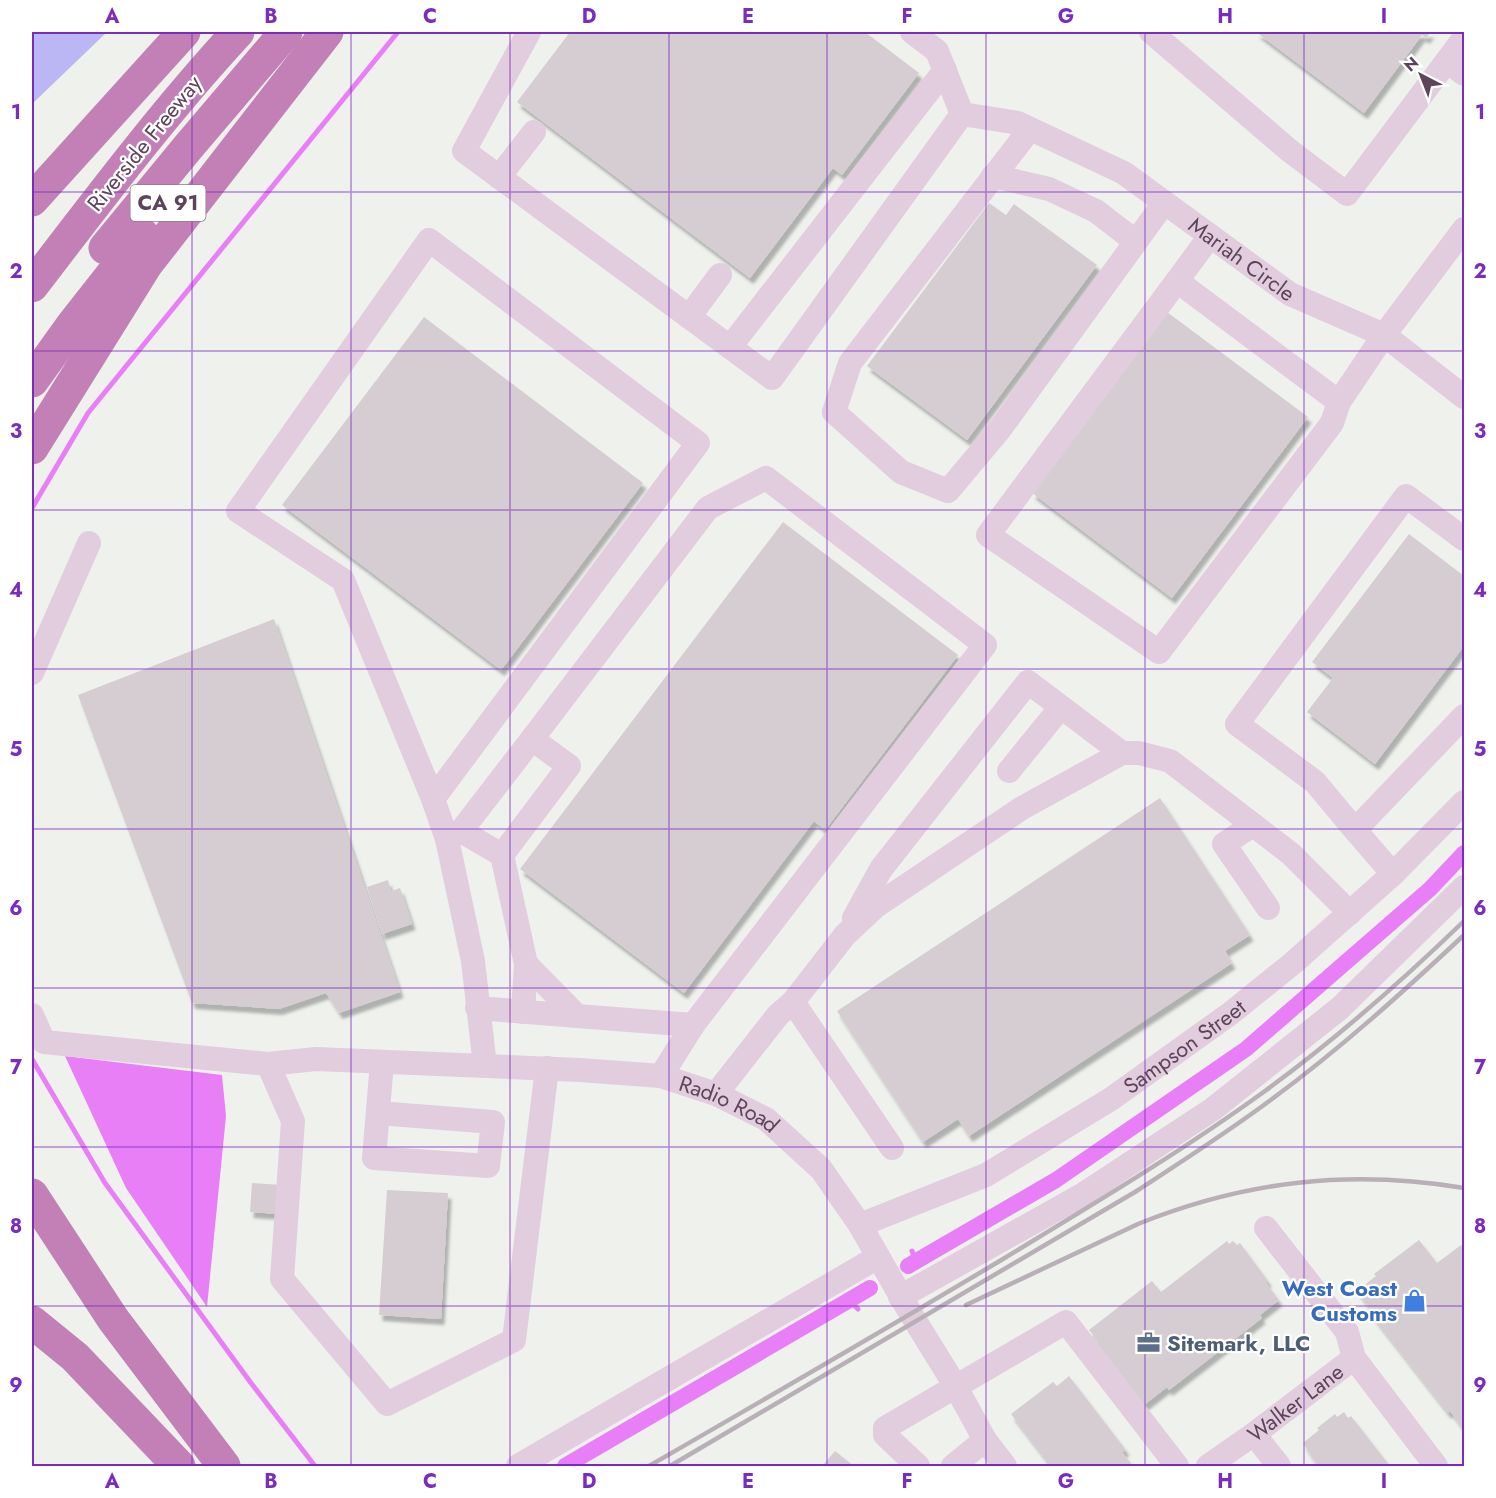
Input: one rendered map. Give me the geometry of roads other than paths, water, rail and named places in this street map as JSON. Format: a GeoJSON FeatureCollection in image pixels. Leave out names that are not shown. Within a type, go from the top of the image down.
{"type":"FeatureCollection","features":[{"type":"Feature","properties":{"kind":"highway"},"geometry":{"type":"LineString","coordinates":[[32,200],[184,32]]}},
{"type":"Feature","properties":{"kind":"highway","name":"Riverside Freeway"},"geometry":{"type":"LineString","coordinates":[[32,286],[120,171],[213,58],[238,32]]}},
{"type":"Feature","properties":{"kind":"highway"},"geometry":{"type":"LineString","coordinates":[[32,345],[107,247],[286,32]]}},
{"type":"Feature","properties":{"kind":"highway","name":"CA 91"},"geometry":{"type":"LineString","coordinates":[[32,381],[73,324],[228,126],[314,32]]}},
{"type":"Feature","properties":{"kind":"highway"},"geometry":{"type":"LineString","coordinates":[[32,448],[146,265],[327,32]]}},
{"type":"Feature","properties":{"kind":"highway"},"geometry":{"type":"LineString","coordinates":[[32,1195],[113,1319],[224,1467]]}},
{"type":"Feature","properties":{"kind":"highway"},"geometry":{"type":"LineString","coordinates":[[32,1322],[75,1357],[179,1467]]}},
{"type":"Feature","properties":{"kind":"street"},"geometry":{"type":"LineString","coordinates":[[529,32],[464,151],[772,378],[962,114],[937,51],[912,32]]}},
{"type":"Feature","properties":{"kind":"street"},"geometry":{"type":"LineString","coordinates":[[1151,32],[1290,151],[1347,194],[1456,68],[1464,38]]}},
{"type":"Feature","properties":{"kind":"street"},"geometry":{"type":"LineString","coordinates":[[730,348],[945,70]]}},
{"type":"Feature","properties":{"kind":"street","name":"Mariah Circle"},"geometry":{"type":"LineString","coordinates":[[962,114],[1024,126],[1124,173],[1290,294],[1384,335],[1464,397]]}},
{"type":"Feature","properties":{"kind":"street"},"geometry":{"type":"LineString","coordinates":[[1024,126],[993,176],[850,363],[834,412],[901,472],[948,491],[1000,429],[1164,203]]}},
{"type":"Feature","properties":{"kind":"street"},"geometry":{"type":"LineString","coordinates":[[499,177],[534,132]]}},
{"type":"Feature","properties":{"kind":"street"},"geometry":{"type":"LineString","coordinates":[[993,176],[1049,189],[1096,211],[1135,241]]}},
{"type":"Feature","properties":{"kind":"street"},"geometry":{"type":"LineString","coordinates":[[1210,236],[988,535],[1159,652],[1332,423],[1339,402],[1384,335],[1464,229]]}},
{"type":"Feature","properties":{"kind":"street"},"geometry":{"type":"LineString","coordinates":[[433,799],[698,443],[429,240],[238,511],[343,580],[433,799],[454,835],[473,960],[485,1066]]}},
{"type":"Feature","properties":{"kind":"street"},"geometry":{"type":"LineString","coordinates":[[689,317],[720,275]]}},
{"type":"Feature","properties":{"kind":"street"},"geometry":{"type":"LineString","coordinates":[[1177,281],[1339,402]]}},
{"type":"Feature","properties":{"kind":"street"},"geometry":{"type":"LineString","coordinates":[[454,835],[532,739],[708,508],[766,478],[985,645],[693,1025],[661,1076]]}},
{"type":"Feature","properties":{"kind":"street"},"geometry":{"type":"LineString","coordinates":[[1393,874],[1315,782],[1237,724],[1406,496],[1464,539]]}},
{"type":"Feature","properties":{"kind":"street"},"geometry":{"type":"LineString","coordinates":[[32,673],[89,543]]}},
{"type":"Feature","properties":{"kind":"street"},"geometry":{"type":"LineString","coordinates":[[716,1094],[778,1015],[794,1002],[845,935],[881,869],[1028,682],[1122,753]]}},
{"type":"Feature","properties":{"kind":"street"},"geometry":{"type":"LineString","coordinates":[[1009,771],[1061,707]]}},
{"type":"Feature","properties":{"kind":"street"},"geometry":{"type":"LineString","coordinates":[[1355,830],[1464,716]]}},
{"type":"Feature","properties":{"kind":"street"},"geometry":{"type":"LineString","coordinates":[[524,1012],[526,964],[502,855],[569,766],[532,739]]}},
{"type":"Feature","properties":{"kind":"street"},"geometry":{"type":"LineString","coordinates":[[845,935],[876,906],[1022,808],[1122,753],[1139,753],[1170,761],[1291,854],[1350,913]]}},
{"type":"Feature","properties":{"kind":"street","name":"Sampson Street"},"geometry":{"type":"LineString","coordinates":[[860,1225],[986,1175],[1111,1100],[1231,1013],[1293,963],[1393,874],[1464,802]]}},
{"type":"Feature","properties":{"kind":"street"},"geometry":{"type":"LineString","coordinates":[[1253,825],[1224,844],[1268,908]]}},
{"type":"Feature","properties":{"kind":"street"},"geometry":{"type":"LineString","coordinates":[[454,835],[502,855]]}},
{"type":"Feature","properties":{"kind":"street"},"geometry":{"type":"LineString","coordinates":[[898,1293],[1082,1196],[1213,1109],[1340,1008],[1464,887]]}},
{"type":"Feature","properties":{"kind":"street"},"geometry":{"type":"LineString","coordinates":[[526,964],[577,1016]]}},
{"type":"Feature","properties":{"kind":"street"},"geometry":{"type":"LineString","coordinates":[[794,1002],[892,1148]]}},
{"type":"Feature","properties":{"kind":"street"},"geometry":{"type":"LineString","coordinates":[[477,1008],[693,1025]]}},
{"type":"Feature","properties":{"kind":"street","name":"Radio Road"},"geometry":{"type":"LineString","coordinates":[[32,1015],[44,1042],[268,1064],[316,1059],[547,1068],[661,1076],[716,1094],[766,1119],[821,1169],[860,1225],[985,1440],[1005,1467]]}},
{"type":"Feature","properties":{"kind":"street"},"geometry":{"type":"LineString","coordinates":[[378,1113],[494,1122],[488,1166],[374,1158],[382,1062]]}},
{"type":"Feature","properties":{"kind":"street"},"geometry":{"type":"LineString","coordinates":[[268,1064],[293,1121],[282,1280],[387,1404],[514,1340],[547,1068]]}},
{"type":"Feature","properties":{"kind":"street"},"geometry":{"type":"LineString","coordinates":[[1266,1228],[1347,1332],[1354,1358],[1436,1467]]}},
{"type":"Feature","properties":{"kind":"street"},"geometry":{"type":"LineString","coordinates":[[518,1467],[880,1261]]}},
{"type":"Feature","properties":{"kind":"street"},"geometry":{"type":"LineString","coordinates":[[918,1467],[885,1434],[885,1428],[1066,1322],[1177,1467]]}},
{"type":"Feature","properties":{"kind":"street","name":"Walker Lane"},"geometry":{"type":"LineString","coordinates":[[1208,1467],[1354,1358]]}},
{"type":"Feature","properties":{"kind":"street"},"geometry":{"type":"LineString","coordinates":[[1254,1434],[1279,1467]]}},
{"type":"Feature","properties":{"kind":"street"},"geometry":{"type":"LineString","coordinates":[[953,1467],[985,1440]]}},
{"type":"Feature","properties":{"kind":"waterway"},"geometry":{"type":"LineString","coordinates":[[32,508],[88,413],[398,32]]}},
{"type":"Feature","properties":{"kind":"waterway"},"geometry":{"type":"LineString","coordinates":[[908,1266],[1056,1180],[1246,1049],[1430,889],[1464,853]]}},
{"type":"Feature","properties":{"kind":"waterway"},"geometry":{"type":"LineString","coordinates":[[1387,919],[1391,923]]}},
{"type":"Feature","properties":{"kind":"waterway"},"geometry":{"type":"LineString","coordinates":[[32,1059],[105,1183],[251,1383],[315,1466]]}},
{"type":"Feature","properties":{"kind":"waterway"},"geometry":{"type":"LineString","coordinates":[[912,1251],[916,1261]]}},
{"type":"Feature","properties":{"kind":"waterway"},"geometry":{"type":"LineString","coordinates":[[565,1466],[870,1288]]}},
{"type":"Feature","properties":{"kind":"waterway"},"geometry":{"type":"LineString","coordinates":[[853,1304],[858,1309]]}},
{"type":"Feature","properties":{"kind":"railway"},"geometry":{"type":"LineString","coordinates":[[649,1466],[1003,1259],[1136,1178],[1201,1135],[1265,1091],[1343,1030],[1417,966],[1464,921]]}},
{"type":"Feature","properties":{"kind":"railway"},"geometry":{"type":"LineString","coordinates":[[670,1466],[1135,1192],[1204,1147],[1297,1080],[1347,1040],[1464,935]]}},
{"type":"Feature","properties":{"kind":"railway"},"geometry":{"type":"LineString","coordinates":[[966,1305],[1138,1224],[1178,1209],[1218,1198],[1298,1183],[1339,1180],[1422,1182],[1464,1188]]}},
{"type":"Feature","properties":{"kind":"place","name":"West Coast Customs"},"geometry":{"type":"Point","coordinates":[1415,1301]}},
{"type":"Feature","properties":{"kind":"place","name":"Sitemark, LLC"},"geometry":{"type":"Point","coordinates":[1149,1343]}}]}
